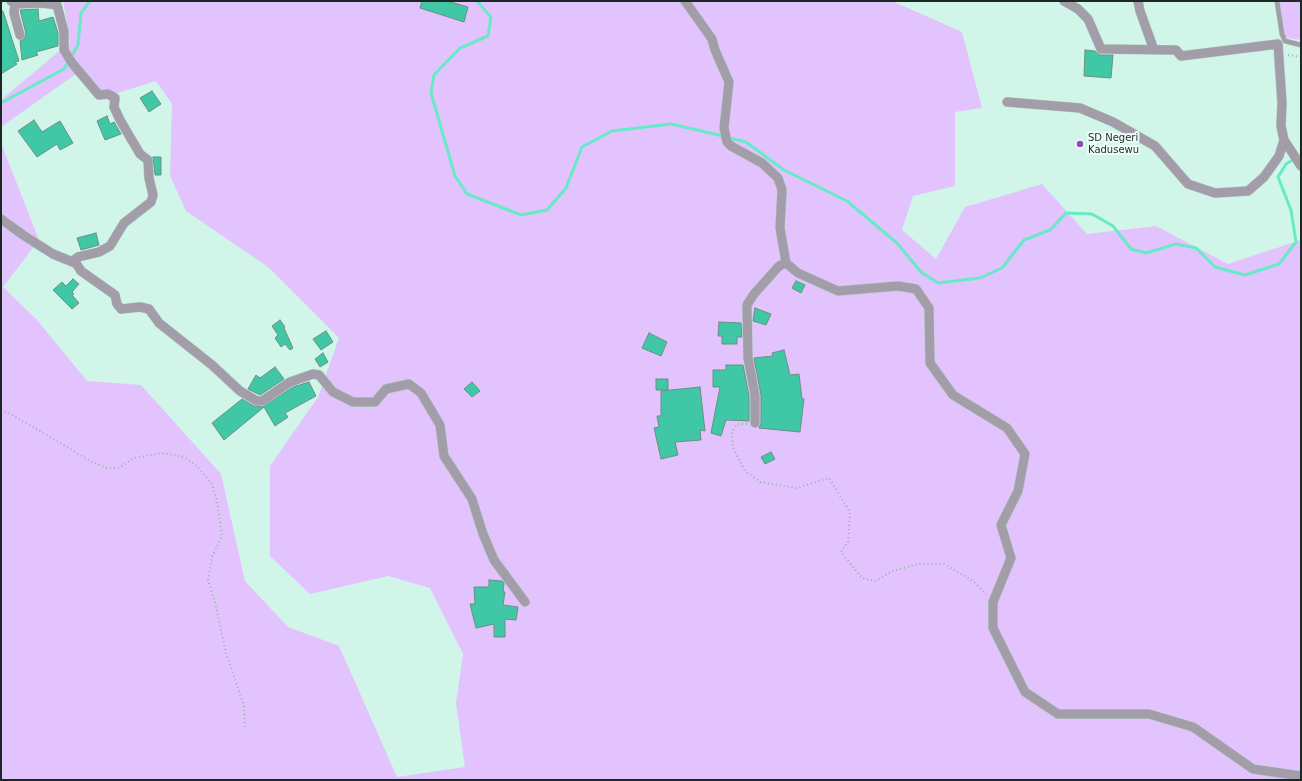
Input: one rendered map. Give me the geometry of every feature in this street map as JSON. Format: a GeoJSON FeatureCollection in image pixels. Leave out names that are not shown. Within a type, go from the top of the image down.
{"type":"FeatureCollection","features":[{"type":"Feature","properties":{"kind":"street"},"geometry":{"type":"LineString","coordinates":[[685,1],[712,39],[715,50],[729,82],[724,128],[727,142],[731,146],[762,163],[778,178],[782,190],[780,228],[786,263],[798,272],[838,291],[898,286],[916,289],[929,308],[930,363],[953,395],[1007,428],[1025,454],[1018,491],[1001,525],[1012,558],[993,602],[993,628],[1025,692],[1058,714],[1149,714],[1193,727],[1253,769],[1301,776]]}},
{"type":"Feature","properties":{"kind":"street"},"geometry":{"type":"LineString","coordinates":[[1064,1],[1078,9],[1088,19],[1101,49],[1176,50],[1181,56],[1278,44],[1282,103],[1281,126],[1284,140],[1300,165]]}},
{"type":"Feature","properties":{"kind":"street"},"geometry":{"type":"LineString","coordinates":[[1138,1],[1140,11],[1154,50]]}},
{"type":"Feature","properties":{"kind":"street"},"geometry":{"type":"LineString","coordinates":[[20,35],[13,3],[42,3],[57,5],[64,32],[64,50],[72,63],[99,95],[108,94],[114,98],[114,107],[120,120],[140,154],[148,160],[149,178],[153,195],[151,202],[124,223],[115,241],[110,246],[99,252],[78,257],[74,260],[75,263]]}},
{"type":"Feature","properties":{"kind":"street"},"geometry":{"type":"LineString","coordinates":[[1007,102],[1080,108],[1106,119],[1155,146],[1188,184],[1215,193],[1248,191],[1264,177],[1279,156],[1284,140]]}},
{"type":"Feature","properties":{"kind":"street"},"geometry":{"type":"LineString","coordinates":[[1,219],[53,254],[75,263],[81,271],[115,294],[117,304],[120,309],[140,307],[149,309],[159,323],[212,365],[240,391],[257,401],[262,401],[290,382],[313,374],[319,375],[333,392],[353,402],[375,402],[386,389],[410,384],[421,393],[440,425],[444,456],[472,499],[483,534],[494,560],[526,602]]}},
{"type":"Feature","properties":{"kind":"street"},"geometry":{"type":"LineString","coordinates":[[755,423],[755,395],[748,358],[747,305],[754,294],[779,266],[786,263]]}},
{"type":"Feature","properties":{"kind":"lane"},"geometry":{"type":"LineString","coordinates":[[1277,1],[1282,34],[1285,41],[1301,45]]}},
{"type":"Feature","properties":{"kind":"path"},"geometry":{"type":"LineString","coordinates":[[1,410],[9,413],[94,463],[107,468],[119,468],[134,458],[162,453],[184,457],[198,467],[212,484],[218,501],[222,536],[212,557],[208,580],[215,602],[226,653],[244,706],[245,729]]}},
{"type":"Feature","properties":{"kind":"path"},"geometry":{"type":"LineString","coordinates":[[755,423],[737,424],[732,432],[733,448],[745,472],[760,482],[796,488],[829,478],[850,512],[848,542],[841,552],[862,578],[875,581],[893,571],[918,564],[944,564],[973,581],[993,602]]}},
{"type":"Feature","properties":{"kind":"shaded area"},"geometry":{"type":"Polygon","coordinates":[[[63,1],[892,1],[962,32],[982,108],[955,112],[955,186],[913,196],[902,230],[936,259],[965,207],[1042,184],[1087,234],[1156,226],[1228,264],[1301,240],[1301,780],[1,780],[1,143],[39,240],[3,287],[37,320],[87,381],[141,385],[221,474],[245,581],[288,627],[339,646],[397,777],[465,767],[456,703],[463,654],[430,588],[388,576],[310,594],[270,556],[270,466],[318,397],[339,338],[268,267],[186,211],[170,176],[172,104],[156,81],[105,97],[83,69],[1,127],[1,100],[70,42],[63,1]]]}},
{"type":"Feature","properties":{"kind":"shaded area"},"geometry":{"type":"Polygon","coordinates":[[[1277,1],[1301,1],[1301,40],[1282,37],[1277,1]]]}},
{"type":"Feature","properties":{"kind":"building"},"geometry":{"type":"Polygon","coordinates":[[[422,1],[447,1],[468,7],[464,22],[420,8],[422,1]]]}},
{"type":"Feature","properties":{"kind":"building"},"geometry":{"type":"Polygon","coordinates":[[[38,9],[39,21],[53,17],[58,33],[58,46],[36,52],[38,55],[22,60],[20,41],[24,39],[26,34],[20,10],[38,9]]]}},
{"type":"Feature","properties":{"kind":"building"},"geometry":{"type":"Polygon","coordinates":[[[1,11],[3,11],[19,61],[15,62],[17,64],[1,74],[1,11]]]}},
{"type":"Feature","properties":{"kind":"building"},"geometry":{"type":"Polygon","coordinates":[[[1085,50],[1095,51],[1100,55],[1113,55],[1111,78],[1084,76],[1085,50]]]}},
{"type":"Feature","properties":{"kind":"building"},"geometry":{"type":"Polygon","coordinates":[[[152,91],[161,104],[149,112],[140,98],[152,91]]]}},
{"type":"Feature","properties":{"kind":"building"},"geometry":{"type":"Polygon","coordinates":[[[107,116],[110,124],[114,122],[121,134],[105,140],[97,121],[107,116]]]}},
{"type":"Feature","properties":{"kind":"building"},"geometry":{"type":"Polygon","coordinates":[[[34,120],[42,132],[60,121],[73,143],[60,150],[57,144],[37,157],[18,131],[34,120]]]}},
{"type":"Feature","properties":{"kind":"building"},"geometry":{"type":"Polygon","coordinates":[[[153,157],[161,157],[161,175],[155,175],[153,157]]]}},
{"type":"Feature","properties":{"kind":"building"},"geometry":{"type":"Polygon","coordinates":[[[96,233],[99,245],[81,250],[77,238],[96,233]]]}},
{"type":"Feature","properties":{"kind":"building"},"geometry":{"type":"Polygon","coordinates":[[[73,279],[79,284],[72,292],[74,294],[72,295],[79,303],[72,309],[53,290],[62,282],[66,286],[73,279]]]}},
{"type":"Feature","properties":{"kind":"building"},"geometry":{"type":"Polygon","coordinates":[[[796,281],[805,285],[801,293],[792,288],[796,281]]]}},
{"type":"Feature","properties":{"kind":"building"},"geometry":{"type":"Polygon","coordinates":[[[755,308],[771,314],[766,325],[753,321],[755,308]]]}},
{"type":"Feature","properties":{"kind":"building"},"geometry":{"type":"Polygon","coordinates":[[[280,320],[285,327],[284,328],[293,348],[290,350],[285,344],[281,347],[275,338],[278,335],[272,326],[280,320]]]}},
{"type":"Feature","properties":{"kind":"building"},"geometry":{"type":"Polygon","coordinates":[[[719,322],[741,323],[742,337],[737,337],[737,344],[722,344],[722,336],[718,336],[719,322]]]}},
{"type":"Feature","properties":{"kind":"building"},"geometry":{"type":"Polygon","coordinates":[[[326,331],[333,342],[321,350],[313,339],[326,331]]]}},
{"type":"Feature","properties":{"kind":"building"},"geometry":{"type":"Polygon","coordinates":[[[649,333],[667,342],[661,356],[642,348],[649,333]]]}},
{"type":"Feature","properties":{"kind":"building"},"geometry":{"type":"Polygon","coordinates":[[[784,350],[790,375],[799,374],[802,399],[804,399],[800,432],[759,428],[761,423],[761,395],[754,358],[773,356],[772,353],[784,350]]]}},
{"type":"Feature","properties":{"kind":"building"},"geometry":{"type":"Polygon","coordinates":[[[323,353],[328,362],[320,367],[315,359],[323,353]]]}},
{"type":"Feature","properties":{"kind":"building"},"geometry":{"type":"Polygon","coordinates":[[[726,365],[743,365],[749,396],[749,421],[726,420],[721,436],[711,433],[720,387],[713,387],[713,370],[726,370],[726,365]]]}},
{"type":"Feature","properties":{"kind":"building"},"geometry":{"type":"Polygon","coordinates":[[[275,367],[284,379],[260,395],[248,389],[256,375],[260,378],[275,367]]]}},
{"type":"Feature","properties":{"kind":"building"},"geometry":{"type":"Polygon","coordinates":[[[656,379],[668,379],[668,390],[656,390],[656,379]]]}},
{"type":"Feature","properties":{"kind":"building"},"geometry":{"type":"Polygon","coordinates":[[[309,382],[316,396],[285,413],[288,417],[275,426],[264,407],[224,440],[212,423],[242,399],[254,406],[262,407],[293,387],[309,382]]]}},
{"type":"Feature","properties":{"kind":"building"},"geometry":{"type":"Polygon","coordinates":[[[472,382],[480,391],[472,397],[464,389],[472,382]]]}},
{"type":"Feature","properties":{"kind":"building"},"geometry":{"type":"Polygon","coordinates":[[[700,387],[705,431],[700,430],[701,440],[675,442],[678,455],[661,459],[654,428],[659,427],[657,416],[661,416],[661,391],[700,387]]]}},
{"type":"Feature","properties":{"kind":"building"},"geometry":{"type":"Polygon","coordinates":[[[771,452],[775,459],[765,464],[761,457],[771,452]]]}},
{"type":"Feature","properties":{"kind":"building"},"geometry":{"type":"Polygon","coordinates":[[[489,580],[502,581],[504,583],[503,592],[505,592],[503,605],[518,607],[516,620],[505,619],[505,637],[494,637],[494,624],[476,628],[470,604],[475,604],[474,587],[489,587],[489,580]]]}},
{"type":"Feature","properties":{"kind":"waterway"},"geometry":{"type":"LineString","coordinates":[[1,103],[64,69],[78,45],[81,13],[90,1]]}},
{"type":"Feature","properties":{"kind":"waterway"},"geometry":{"type":"LineString","coordinates":[[477,1],[491,17],[488,36],[460,48],[434,75],[431,93],[455,176],[467,194],[521,215],[547,210],[566,188],[582,147],[612,131],[671,124],[723,136]]}},
{"type":"Feature","properties":{"kind":"waterway"},"geometry":{"type":"LineString","coordinates":[[729,138],[746,142],[784,170],[847,201],[897,243],[921,272],[938,283],[980,278],[1002,268],[1024,240],[1050,230],[1066,213],[1092,214],[1113,226],[1131,249],[1146,253],[1176,244],[1196,248],[1215,267],[1245,275],[1279,264],[1296,242],[1291,210],[1278,177],[1286,164],[1301,155]]}},
{"type":"Feature","properties":{"kind":"place","name":"SD Negeri Kadusewu"},"geometry":{"type":"Point","coordinates":[1080,144]}}]}
